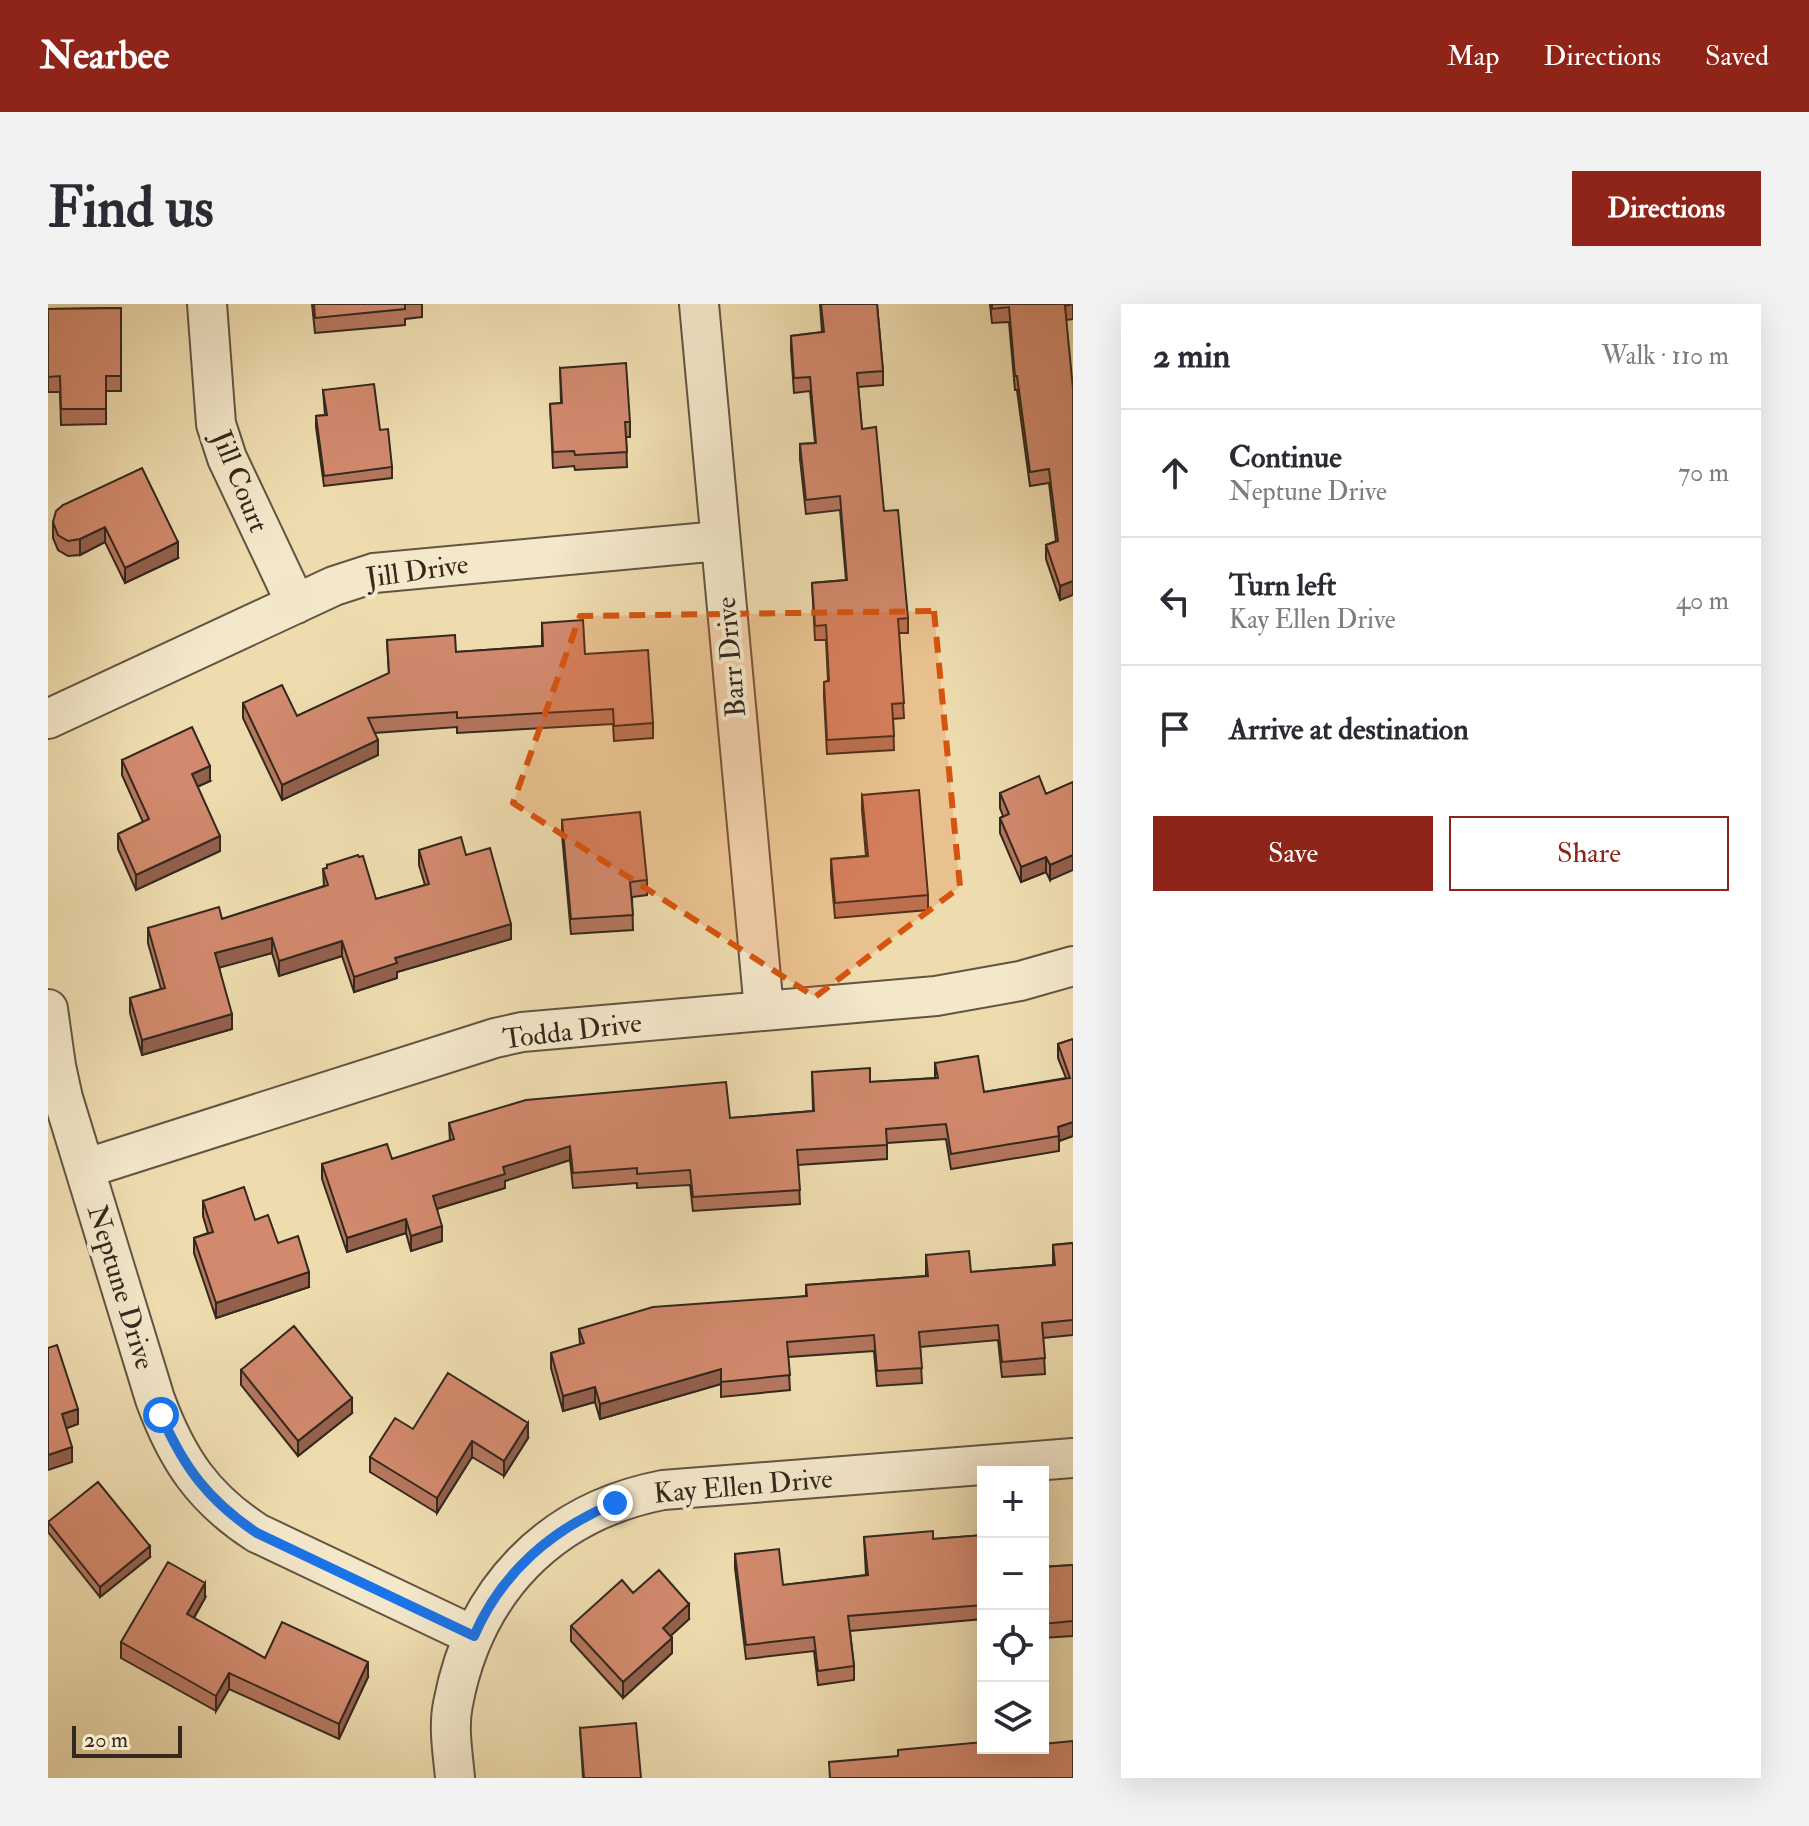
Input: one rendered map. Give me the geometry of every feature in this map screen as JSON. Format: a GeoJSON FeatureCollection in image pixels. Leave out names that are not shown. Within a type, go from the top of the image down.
{"type":"FeatureCollection","features":[{"type":"Feature","properties":{"kind":"street","name":"Jill Court"},"geometry":{"type":"LineString","coordinates":[[207,304],[216,424],[227,458],[296,604]]}},
{"type":"Feature","properties":{"kind":"street","name":"Barr Drive"},"geometry":{"type":"LineString","coordinates":[[699,304],[764,1010]]}},
{"type":"Feature","properties":{"kind":"street","name":"Jill Drive"},"geometry":{"type":"LineString","coordinates":[[48,719],[350,580],[391,570],[719,541]]}},
{"type":"Feature","properties":{"kind":"street","name":"Todda Drive"},"geometry":{"type":"LineString","coordinates":[[87,1168],[509,1035],[538,1029],[936,996],[999,986],[1073,966]]}},
{"type":"Feature","properties":{"kind":"street","name":"Neptune Drive"},"geometry":{"type":"LineString","coordinates":[[48,1009],[59,1082],[155,1399],[175,1447],[193,1477],[228,1514],[257,1533],[474,1636]]}},
{"type":"Feature","properties":{"kind":"street","name":"Kay Ellen Drive"},"geometry":{"type":"LineString","coordinates":[[455,1778],[453,1703],[457,1680],[483,1614],[503,1585],[540,1547],[566,1526],[631,1497],[683,1488],[1073,1458]]}},
{"type":"Feature","properties":{"kind":"highlighted area"},"geometry":{"type":"Polygon","coordinates":[[[934,611],[960,887],[815,997],[513,803],[580,616],[934,611]]]}},
{"type":"Feature","properties":{"kind":"building"},"geometry":{"type":"Polygon","coordinates":[[[314,304],[405,304],[405,309],[315,318],[314,304]]]}},
{"type":"Feature","properties":{"kind":"building"},"geometry":{"type":"Polygon","coordinates":[[[821,304],[877,304],[883,371],[857,373],[862,429],[876,427],[884,511],[898,510],[908,618],[898,619],[904,703],[892,704],[894,736],[827,740],[824,682],[829,681],[826,625],[815,626],[812,583],[847,580],[840,496],[806,500],[800,444],[816,443],[810,377],[794,378],[791,336],[824,332],[821,304]]]}},
{"type":"Feature","properties":{"kind":"building"},"geometry":{"type":"Polygon","coordinates":[[[992,304],[1073,304],[1065,306],[1073,389],[1073,581],[1060,586],[1046,545],[1058,541],[1049,469],[1030,472],[1015,376],[1009,307],[992,309],[992,304]]]}},
{"type":"Feature","properties":{"kind":"building"},"geometry":{"type":"Polygon","coordinates":[[[121,308],[121,376],[106,376],[106,409],[61,409],[60,376],[48,377],[48,309],[121,308]]]}},
{"type":"Feature","properties":{"kind":"building"},"geometry":{"type":"Polygon","coordinates":[[[626,363],[630,422],[625,422],[627,452],[575,455],[574,451],[553,452],[550,404],[562,403],[560,368],[626,363]]]}},
{"type":"Feature","properties":{"kind":"building"},"geometry":{"type":"Polygon","coordinates":[[[374,384],[380,430],[388,429],[392,467],[324,476],[316,416],[327,415],[323,390],[374,384]]]}},
{"type":"Feature","properties":{"kind":"building"},"geometry":{"type":"Polygon","coordinates":[[[142,468],[178,542],[125,568],[105,527],[80,539],[68,541],[58,535],[53,522],[56,511],[63,505],[142,468]]]}},
{"type":"Feature","properties":{"kind":"building"},"geometry":{"type":"Polygon","coordinates":[[[583,620],[585,654],[648,650],[653,723],[614,726],[613,709],[457,718],[457,712],[368,718],[378,740],[282,785],[243,703],[282,685],[297,716],[389,673],[387,640],[455,635],[456,652],[543,646],[542,623],[583,620]]]}},
{"type":"Feature","properties":{"kind":"building"},"geometry":{"type":"Polygon","coordinates":[[[192,727],[210,766],[192,774],[220,836],[136,875],[118,834],[149,819],[122,760],[192,727]]]}},
{"type":"Feature","properties":{"kind":"building"},"geometry":{"type":"Polygon","coordinates":[[[1039,776],[1046,794],[1073,782],[1073,855],[1050,865],[1046,857],[1021,867],[1000,818],[1009,814],[1000,793],[1039,776]]]}},
{"type":"Feature","properties":{"kind":"building"},"geometry":{"type":"Polygon","coordinates":[[[919,790],[928,895],[835,903],[831,859],[868,856],[862,795],[919,790]]]}},
{"type":"Feature","properties":{"kind":"building"},"geometry":{"type":"Polygon","coordinates":[[[640,812],[647,880],[630,882],[633,915],[571,919],[562,820],[640,812]]]}},
{"type":"Feature","properties":{"kind":"building"},"geometry":{"type":"Polygon","coordinates":[[[461,837],[466,855],[490,848],[511,924],[395,958],[397,963],[354,977],[342,941],[279,961],[272,938],[215,953],[232,1014],[142,1040],[130,998],[165,988],[148,928],[219,907],[222,919],[328,885],[323,869],[327,865],[358,855],[363,856],[376,899],[429,884],[419,850],[461,837]]]}},
{"type":"Feature","properties":{"kind":"building"},"geometry":{"type":"Polygon","coordinates":[[[1073,1039],[1073,1122],[1058,1127],[1059,1136],[951,1154],[946,1124],[886,1129],[887,1145],[797,1150],[800,1190],[693,1197],[690,1170],[637,1174],[637,1168],[573,1173],[570,1146],[503,1167],[505,1174],[433,1196],[442,1226],[411,1236],[406,1219],[347,1238],[322,1164],[387,1144],[392,1159],[454,1139],[449,1123],[526,1100],[726,1082],[730,1118],[814,1111],[812,1072],[870,1068],[870,1082],[938,1078],[935,1063],[978,1056],[984,1092],[1070,1078],[1058,1044],[1073,1039]]]}},
{"type":"Feature","properties":{"kind":"building"},"geometry":{"type":"Polygon","coordinates":[[[244,1187],[255,1220],[268,1215],[278,1243],[298,1236],[309,1272],[216,1303],[194,1238],[213,1232],[203,1201],[244,1187]]]}},
{"type":"Feature","properties":{"kind":"building"},"geometry":{"type":"Polygon","coordinates":[[[1073,1243],[1073,1320],[1042,1323],[1045,1358],[1002,1362],[998,1325],[919,1332],[922,1368],[877,1371],[874,1335],[787,1342],[790,1375],[721,1382],[721,1369],[600,1404],[595,1387],[563,1396],[551,1353],[584,1343],[579,1329],[653,1307],[807,1296],[806,1285],[928,1276],[926,1255],[969,1251],[971,1272],[1055,1265],[1053,1245],[1073,1243]]]}},
{"type":"Feature","properties":{"kind":"building"},"geometry":{"type":"Polygon","coordinates":[[[294,1326],[352,1398],[298,1441],[241,1370],[294,1326]]]}},
{"type":"Feature","properties":{"kind":"building"},"geometry":{"type":"Polygon","coordinates":[[[57,1345],[78,1409],[62,1414],[72,1447],[48,1455],[48,1348],[57,1345]]]}},
{"type":"Feature","properties":{"kind":"building"},"geometry":{"type":"Polygon","coordinates":[[[448,1373],[528,1423],[504,1461],[472,1441],[437,1498],[370,1457],[395,1418],[413,1429],[448,1373]]]}},
{"type":"Feature","properties":{"kind":"building"},"geometry":{"type":"Polygon","coordinates":[[[98,1482],[150,1546],[100,1587],[48,1522],[98,1482]]]}},
{"type":"Feature","properties":{"kind":"building"},"geometry":{"type":"Polygon","coordinates":[[[933,1531],[933,1539],[977,1535],[977,1605],[848,1616],[854,1666],[818,1671],[814,1637],[746,1645],[735,1554],[779,1549],[783,1585],[868,1575],[864,1537],[933,1531]]]}},
{"type":"Feature","properties":{"kind":"building"},"geometry":{"type":"Polygon","coordinates":[[[168,1562],[205,1583],[187,1614],[265,1658],[282,1622],[368,1662],[339,1724],[229,1673],[216,1696],[121,1642],[168,1562]]]}},
{"type":"Feature","properties":{"kind":"building"},"geometry":{"type":"Polygon","coordinates":[[[1073,1565],[1073,1621],[1049,1623],[1049,1567],[1073,1565]]]}},
{"type":"Feature","properties":{"kind":"building"},"geometry":{"type":"Polygon","coordinates":[[[659,1570],[689,1604],[663,1628],[672,1638],[623,1682],[571,1626],[622,1580],[633,1593],[659,1570]]]}},
{"type":"Feature","properties":{"kind":"building"},"geometry":{"type":"Polygon","coordinates":[[[636,1723],[641,1778],[584,1778],[580,1728],[636,1723]]]}},
{"type":"Feature","properties":{"kind":"building"},"geometry":{"type":"Polygon","coordinates":[[[1073,1741],[1073,1778],[830,1778],[829,1762],[898,1756],[898,1750],[977,1743],[977,1754],[1049,1754],[1049,1743],[1073,1741]]]}},
{"type":"Feature","properties":{"kind":"route"},"geometry":{"type":"LineString","coordinates":[[161,1415],[193,1477],[228,1514],[257,1533],[474,1636],[483,1614],[527,1558],[566,1526],[615,1503]]}}]}
